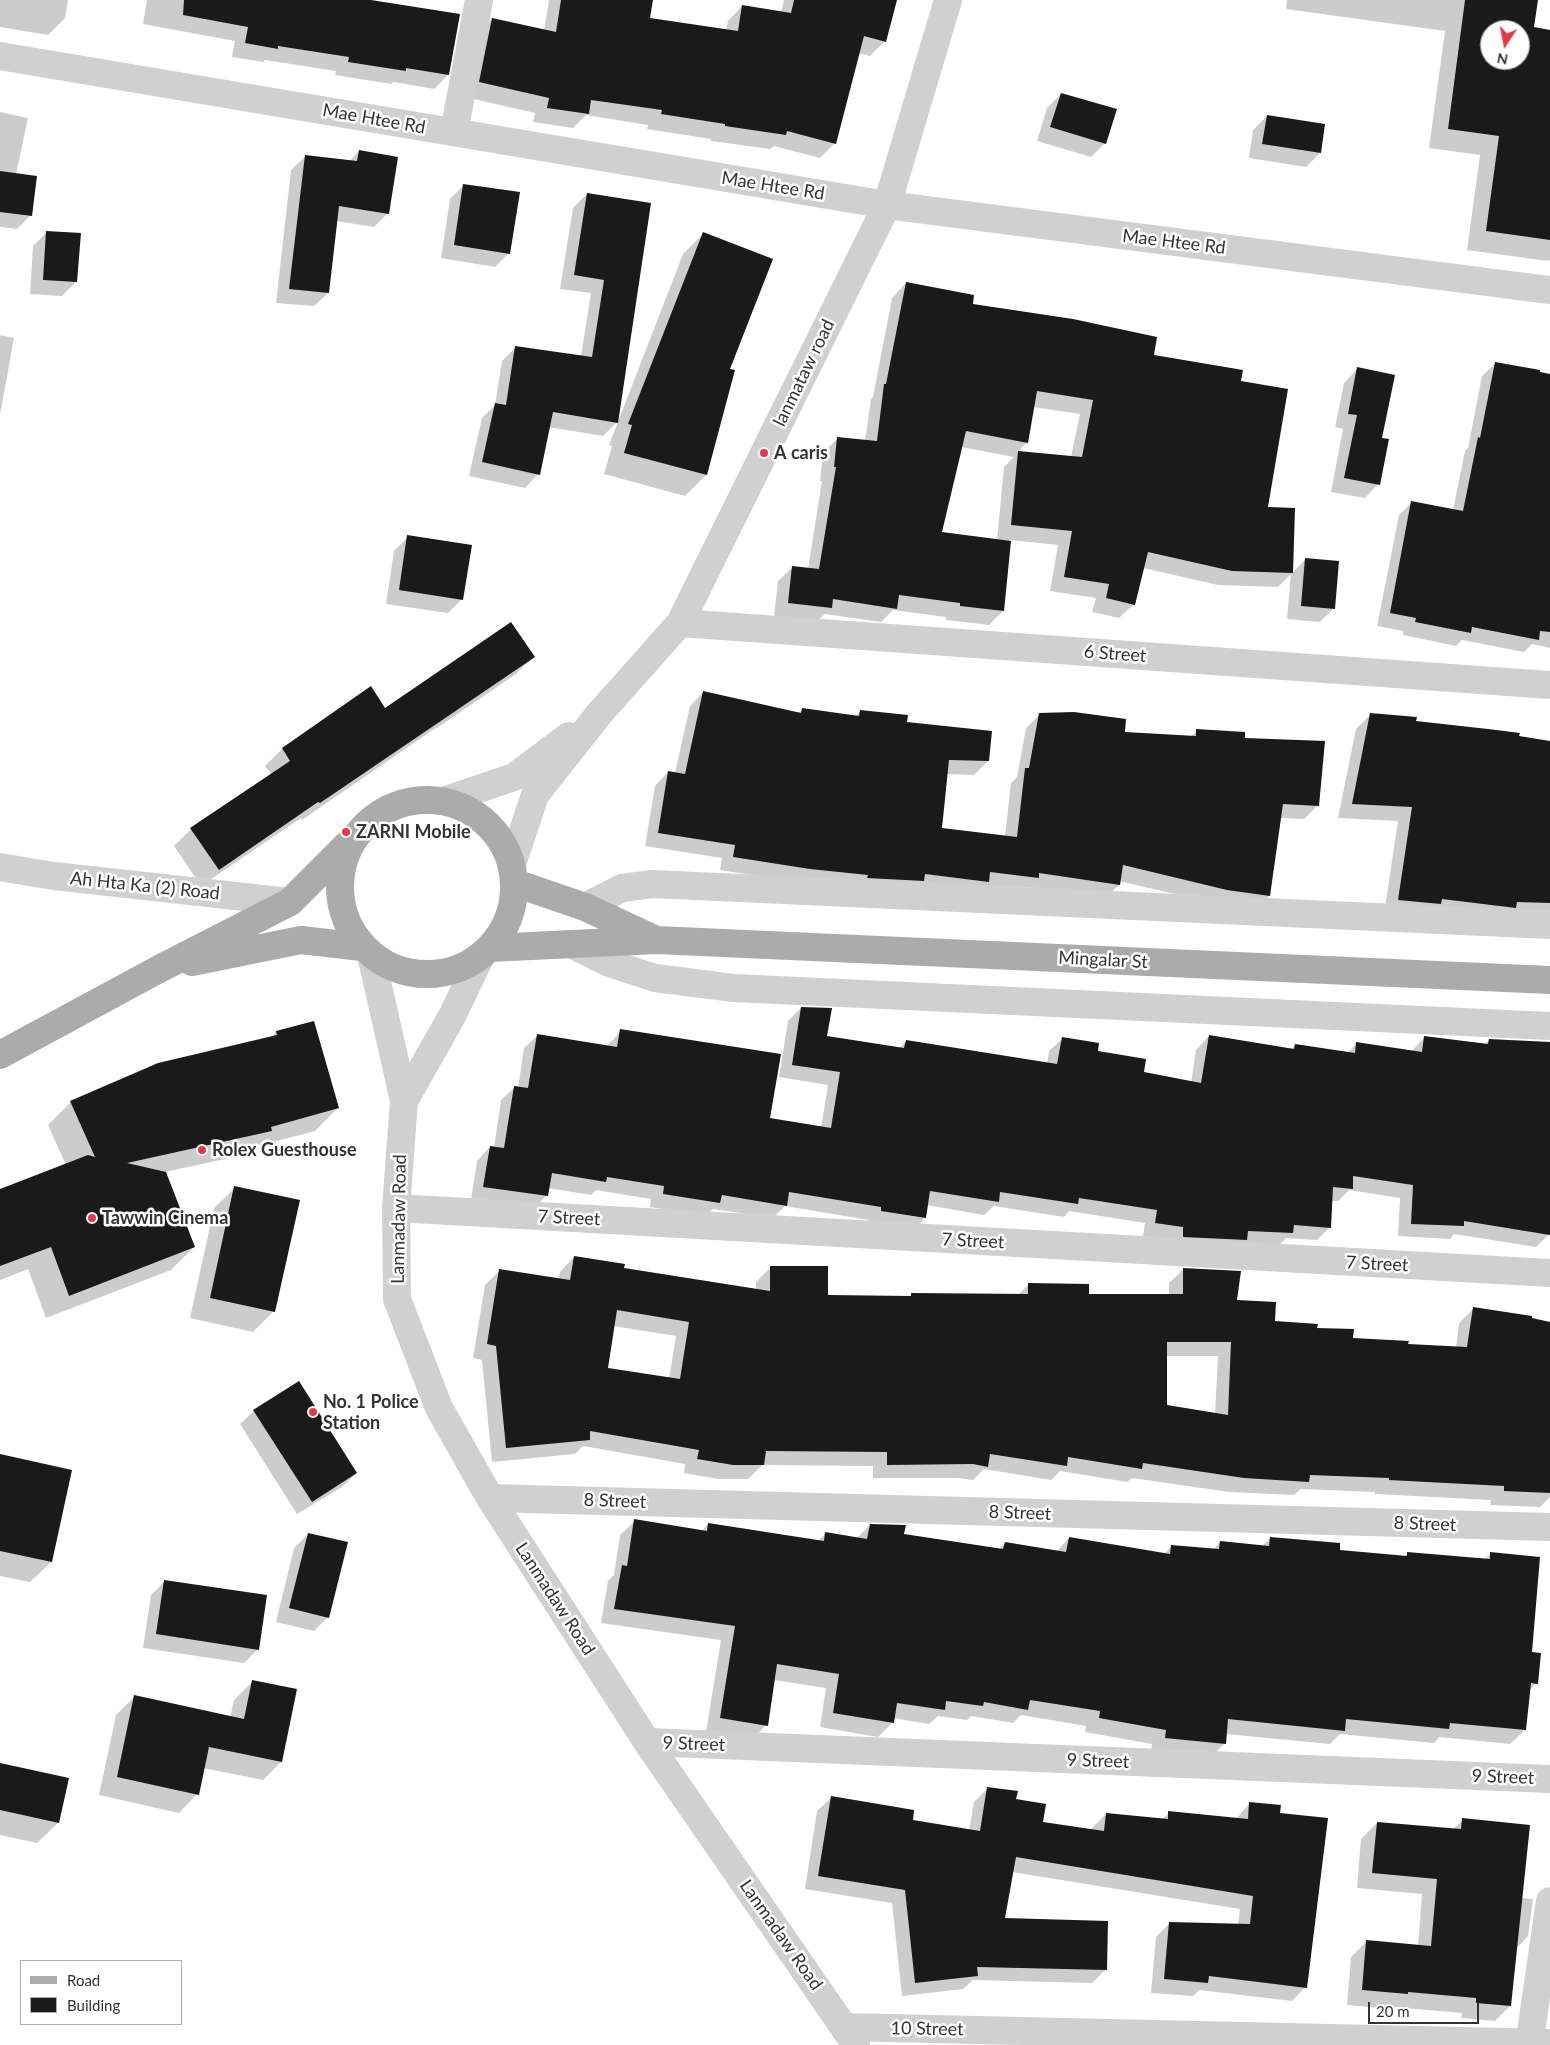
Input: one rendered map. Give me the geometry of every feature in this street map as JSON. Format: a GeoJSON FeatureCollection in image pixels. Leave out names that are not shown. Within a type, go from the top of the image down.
{"type":"FeatureCollection","features":[{"type":"Feature","properties":{"kind":"main road"},"geometry":{"type":"LineString","coordinates":[[0,1055],[162,968],[290,902],[352,840],[393,805],[446,800],[488,823],[514,873],[510,918],[485,952],[445,972],[406,972],[367,951],[301,940],[162,968]]}},
{"type":"Feature","properties":{"kind":"main road"},"geometry":{"type":"LineString","coordinates":[[352,840],[339,875],[343,914],[367,951]]}},
{"type":"Feature","properties":{"kind":"main road"},"geometry":{"type":"LineString","coordinates":[[514,873],[656,940]]}},
{"type":"Feature","properties":{"kind":"main road","name":"Mingalar St"},"geometry":{"type":"LineString","coordinates":[[485,952],[571,944],[656,940],[1550,980]]}},
{"type":"Feature","properties":{"kind":"street"},"geometry":{"type":"LineString","coordinates":[[454,132],[479,0]]}},
{"type":"Feature","properties":{"kind":"street","name":"lanmataw road"},"geometry":{"type":"LineString","coordinates":[[599,714],[680,623],[887,205],[948,0]]}},
{"type":"Feature","properties":{"kind":"street","name":"Mae Htee Rd"},"geometry":{"type":"LineString","coordinates":[[0,56],[887,205],[1550,290]]}},
{"type":"Feature","properties":{"kind":"street","name":"6 Street"},"geometry":{"type":"LineString","coordinates":[[680,623],[1550,685]]}},
{"type":"Feature","properties":{"kind":"street"},"geometry":{"type":"LineString","coordinates":[[446,800],[514,777],[599,714]]}},
{"type":"Feature","properties":{"kind":"street"},"geometry":{"type":"LineString","coordinates":[[514,873],[535,795],[599,714]]}},
{"type":"Feature","properties":{"kind":"street","name":"Ah Hta Ka (2) Road"},"geometry":{"type":"LineString","coordinates":[[0,867],[54,876],[290,902]]}},
{"type":"Feature","properties":{"kind":"street"},"geometry":{"type":"LineString","coordinates":[[586,907],[622,888],[652,884],[1550,925]]}},
{"type":"Feature","properties":{"kind":"street"},"geometry":{"type":"LineString","coordinates":[[571,944],[609,963],[655,978],[734,988],[1550,1026]]}},
{"type":"Feature","properties":{"kind":"street","name":"Lanmadaw Road"},"geometry":{"type":"LineString","coordinates":[[367,951],[404,1101],[396,1208],[397,1299],[439,1408],[490,1498],[647,1742],[850,2036]]}},
{"type":"Feature","properties":{"kind":"street","name":"Lanmadaw Road"},"geometry":{"type":"LineString","coordinates":[[404,1101],[452,1016],[485,952]]}},
{"type":"Feature","properties":{"kind":"street","name":"7 Street"},"geometry":{"type":"LineString","coordinates":[[396,1208],[1550,1273]]}},
{"type":"Feature","properties":{"kind":"street","name":"8 Street"},"geometry":{"type":"LineString","coordinates":[[490,1498],[1550,1527]]}},
{"type":"Feature","properties":{"kind":"street","name":"9 Street"},"geometry":{"type":"LineString","coordinates":[[647,1742],[1550,1779]]}},
{"type":"Feature","properties":{"kind":"street"},"geometry":{"type":"LineString","coordinates":[[1536,2044],[1550,1901]]}},
{"type":"Feature","properties":{"kind":"street","name":"10 Street"},"geometry":{"type":"LineString","coordinates":[[850,2036],[1536,2044]]}},
{"type":"Feature","properties":{"kind":"building"},"geometry":{"type":"Polygon","coordinates":[[[184,0],[371,0],[460,14],[449,75],[406,68],[406,71],[348,62],[349,57],[278,46],[278,49],[245,43],[248,27],[183,15],[184,0]]]}},
{"type":"Feature","properties":{"kind":"building"},"geometry":{"type":"Polygon","coordinates":[[[561,0],[653,0],[650,18],[738,31],[742,5],[791,13],[794,0],[897,0],[886,42],[864,36],[836,144],[787,131],[786,135],[725,126],[725,124],[661,114],[662,110],[591,100],[589,114],[547,108],[549,98],[479,82],[492,18],[556,32],[561,0]]]}},
{"type":"Feature","properties":{"kind":"building"},"geometry":{"type":"Polygon","coordinates":[[[1465,0],[1538,0],[1534,27],[1550,30],[1550,240],[1486,231],[1499,136],[1448,129],[1465,0]]]}},
{"type":"Feature","properties":{"kind":"building"},"geometry":{"type":"Polygon","coordinates":[[[1061,93],[1117,109],[1106,144],[1050,127],[1061,93]]]}},
{"type":"Feature","properties":{"kind":"building"},"geometry":{"type":"Polygon","coordinates":[[[1267,115],[1325,124],[1321,153],[1262,144],[1267,115]]]}},
{"type":"Feature","properties":{"kind":"building"},"geometry":{"type":"Polygon","coordinates":[[[359,150],[398,157],[389,214],[339,206],[329,293],[289,289],[305,155],[357,161],[359,150]]]}},
{"type":"Feature","properties":{"kind":"building"},"geometry":{"type":"Polygon","coordinates":[[[0,171],[37,176],[32,216],[0,212],[0,171]]]}},
{"type":"Feature","properties":{"kind":"building"},"geometry":{"type":"Polygon","coordinates":[[[463,184],[520,192],[510,254],[454,245],[463,184]]]}},
{"type":"Feature","properties":{"kind":"building"},"geometry":{"type":"Polygon","coordinates":[[[587,193],[651,203],[618,423],[553,412],[540,475],[482,462],[495,403],[506,405],[515,346],[592,357],[604,280],[574,275],[587,193]]]}},
{"type":"Feature","properties":{"kind":"building"},"geometry":{"type":"Polygon","coordinates":[[[46,231],[81,233],[77,282],[43,280],[46,231]]]}},
{"type":"Feature","properties":{"kind":"building"},"geometry":{"type":"Polygon","coordinates":[[[703,232],[773,259],[730,369],[735,370],[707,475],[624,453],[632,425],[628,424],[703,232]]]}},
{"type":"Feature","properties":{"kind":"building"},"geometry":{"type":"Polygon","coordinates":[[[906,282],[974,295],[973,304],[1073,319],[1157,337],[1154,355],[1243,370],[1241,381],[1288,389],[1268,507],[1295,508],[1293,573],[1232,571],[1148,552],[1135,605],[1106,598],[1109,584],[1064,577],[1072,531],[1011,525],[1018,451],[1082,457],[1093,400],[1037,391],[1028,443],[966,431],[942,532],[1011,541],[1004,611],[960,606],[960,603],[899,595],[897,609],[833,599],[832,608],[788,603],[792,566],[819,569],[836,467],[834,467],[837,437],[877,441],[884,384],[886,384],[906,282]]]}},
{"type":"Feature","properties":{"kind":"building"},"geometry":{"type":"Polygon","coordinates":[[[1495,362],[1540,370],[1540,372],[1550,374],[1550,632],[1540,631],[1539,640],[1472,627],[1471,633],[1415,622],[1416,618],[1390,613],[1411,501],[1463,511],[1495,362]]]}},
{"type":"Feature","properties":{"kind":"building"},"geometry":{"type":"Polygon","coordinates":[[[1357,367],[1395,375],[1382,438],[1389,439],[1380,485],[1344,478],[1357,415],[1348,414],[1357,367]]]}},
{"type":"Feature","properties":{"kind":"building"},"geometry":{"type":"Polygon","coordinates":[[[407,535],[472,545],[463,600],[399,590],[407,535]]]}},
{"type":"Feature","properties":{"kind":"building"},"geometry":{"type":"Polygon","coordinates":[[[1305,558],[1339,561],[1335,609],[1301,606],[1305,558]]]}},
{"type":"Feature","properties":{"kind":"building"},"geometry":{"type":"Polygon","coordinates":[[[511,622],[535,657],[219,870],[190,828],[290,761],[282,748],[371,686],[385,708],[511,622]]]}},
{"type":"Feature","properties":{"kind":"building"},"geometry":{"type":"Polygon","coordinates":[[[703,691],[801,713],[802,708],[859,716],[860,710],[908,715],[907,722],[992,731],[989,761],[949,760],[942,828],[1017,837],[1025,768],[1029,768],[1039,713],[1074,712],[1126,719],[1125,732],[1196,736],[1196,729],[1245,732],[1245,738],[1325,741],[1319,806],[1283,804],[1270,896],[1227,890],[1123,865],[1120,885],[1039,873],[1039,878],[990,872],[989,882],[925,874],[924,881],[867,878],[868,875],[810,869],[733,857],[735,845],[658,833],[668,771],[685,774],[703,691]]]}},
{"type":"Feature","properties":{"kind":"building"},"geometry":{"type":"Polygon","coordinates":[[[1370,713],[1417,717],[1416,721],[1520,733],[1519,736],[1550,741],[1550,903],[1517,902],[1516,908],[1442,899],[1441,904],[1398,900],[1412,807],[1352,804],[1370,713]]]}},
{"type":"Feature","properties":{"kind":"building"},"geometry":{"type":"Polygon","coordinates":[[[801,1007],[832,1008],[827,1036],[904,1048],[906,1040],[1057,1064],[1062,1037],[1099,1043],[1098,1051],[1146,1059],[1144,1072],[1201,1083],[1209,1035],[1294,1049],[1295,1044],[1355,1053],[1356,1042],[1422,1052],[1424,1036],[1488,1044],[1489,1039],[1550,1042],[1550,1235],[1464,1221],[1464,1226],[1411,1224],[1413,1185],[1353,1176],[1353,1189],[1333,1187],[1331,1228],[1294,1225],[1293,1233],[1248,1231],[1247,1240],[1183,1237],[1183,1227],[1155,1223],[1157,1210],[1079,1198],[1078,1204],[1000,1192],[999,1202],[930,1191],[926,1218],[881,1211],[881,1207],[789,1192],[787,1206],[722,1195],[720,1203],[663,1194],[664,1186],[607,1177],[606,1182],[552,1173],[548,1196],[483,1187],[490,1146],[504,1148],[514,1086],[528,1088],[537,1034],[617,1047],[620,1029],[781,1054],[770,1118],[831,1128],[840,1072],[792,1065],[801,1007]]]}},
{"type":"Feature","properties":{"kind":"building"},"geometry":{"type":"Polygon","coordinates":[[[314,1021],[339,1108],[271,1127],[272,1131],[127,1163],[166,1172],[195,1247],[69,1296],[51,1247],[0,1266],[0,1189],[88,1155],[95,1157],[70,1101],[158,1063],[277,1035],[276,1031],[314,1021]]]}},
{"type":"Feature","properties":{"kind":"building"},"geometry":{"type":"Polygon","coordinates":[[[234,1186],[300,1200],[275,1312],[210,1298],[234,1186]]]}},
{"type":"Feature","properties":{"kind":"building"},"geometry":{"type":"Polygon","coordinates":[[[574,1256],[625,1264],[624,1268],[770,1291],[770,1266],[828,1266],[828,1295],[911,1296],[911,1293],[1028,1294],[1028,1283],[1089,1284],[1089,1294],[1183,1294],[1183,1268],[1241,1271],[1237,1300],[1276,1302],[1275,1321],[1318,1324],[1317,1328],[1354,1329],[1353,1338],[1409,1341],[1408,1344],[1467,1347],[1473,1307],[1532,1316],[1532,1318],[1550,1322],[1550,1493],[1504,1491],[1504,1486],[1389,1480],[1389,1478],[1310,1475],[1309,1482],[1244,1478],[1143,1463],[1142,1469],[1068,1457],[1067,1466],[990,1454],[988,1467],[973,1464],[887,1465],[887,1452],[766,1451],[764,1465],[733,1465],[697,1459],[699,1450],[590,1431],[590,1440],[506,1448],[496,1346],[487,1344],[499,1269],[570,1280],[574,1256]],[[617,1310],[608,1368],[680,1379],[689,1322],[617,1310]],[[1167,1342],[1167,1405],[1228,1415],[1231,1342],[1167,1342]]]}},
{"type":"Feature","properties":{"kind":"building"},"geometry":{"type":"Polygon","coordinates":[[[299,1381],[357,1473],[312,1502],[253,1410],[299,1381]]]}},
{"type":"Feature","properties":{"kind":"building"},"geometry":{"type":"Polygon","coordinates":[[[0,1454],[72,1470],[52,1562],[0,1551],[0,1454]]]}},
{"type":"Feature","properties":{"kind":"building"},"geometry":{"type":"Polygon","coordinates":[[[634,1519],[707,1531],[708,1523],[824,1541],[825,1532],[867,1539],[870,1524],[906,1525],[904,1534],[1003,1549],[1005,1542],[1066,1552],[1069,1537],[1170,1554],[1171,1545],[1219,1549],[1220,1541],[1269,1546],[1270,1537],[1340,1543],[1340,1550],[1407,1556],[1407,1552],[1490,1559],[1490,1552],[1540,1557],[1532,1652],[1541,1653],[1538,1684],[1531,1683],[1526,1730],[1450,1723],[1449,1729],[1346,1719],[1345,1731],[1228,1719],[1226,1744],[1165,1738],[1166,1730],[1099,1718],[1100,1711],[1030,1700],[1028,1710],[984,1702],[983,1706],[946,1701],[945,1710],[897,1703],[894,1723],[833,1713],[839,1674],[777,1664],[768,1726],[720,1718],[735,1626],[614,1609],[622,1565],[627,1566],[634,1519]]]}},
{"type":"Feature","properties":{"kind":"building"},"geometry":{"type":"Polygon","coordinates":[[[308,1533],[348,1542],[329,1618],[289,1608],[308,1533]]]}},
{"type":"Feature","properties":{"kind":"building"},"geometry":{"type":"Polygon","coordinates":[[[164,1580],[267,1595],[259,1650],[156,1634],[164,1580]]]}},
{"type":"Feature","properties":{"kind":"building"},"geometry":{"type":"Polygon","coordinates":[[[252,1680],[297,1689],[282,1762],[209,1747],[199,1795],[117,1777],[134,1695],[244,1719],[252,1680]]]}},
{"type":"Feature","properties":{"kind":"building"},"geometry":{"type":"Polygon","coordinates":[[[0,1763],[69,1778],[59,1823],[0,1810],[0,1763]]]}},
{"type":"Feature","properties":{"kind":"building"},"geometry":{"type":"Polygon","coordinates":[[[987,1787],[1018,1791],[1016,1799],[1046,1804],[1043,1822],[1104,1831],[1106,1813],[1168,1819],[1168,1811],[1248,1819],[1249,1802],[1281,1805],[1280,1813],[1328,1818],[1307,1988],[1209,1976],[1208,1983],[1164,1979],[1169,1922],[1250,1924],[1253,1896],[1016,1857],[1005,1918],[1108,1921],[1107,1970],[977,1967],[978,1976],[915,1983],[905,1890],[818,1876],[831,1796],[914,1810],[913,1820],[980,1831],[987,1787]]]}},
{"type":"Feature","properties":{"kind":"building"},"geometry":{"type":"Polygon","coordinates":[[[1462,1818],[1530,1825],[1511,2006],[1476,2003],[1476,1998],[1362,1990],[1366,1940],[1431,1946],[1437,1879],[1372,1873],[1377,1822],[1461,1829],[1462,1818]]]}},
{"type":"Feature","properties":{"kind":"place","name":"A caris"},"geometry":{"type":"Point","coordinates":[764,453]}},
{"type":"Feature","properties":{"kind":"place","name":"ZARNI Mobile"},"geometry":{"type":"Point","coordinates":[346,832]}},
{"type":"Feature","properties":{"kind":"place","name":"Rolex Guesthouse"},"geometry":{"type":"Point","coordinates":[202,1150]}},
{"type":"Feature","properties":{"kind":"place","name":"Tawwin Cinema"},"geometry":{"type":"Point","coordinates":[92,1218]}},
{"type":"Feature","properties":{"kind":"place","name":"No. 1 Police Station"},"geometry":{"type":"Point","coordinates":[313,1412]}}]}
